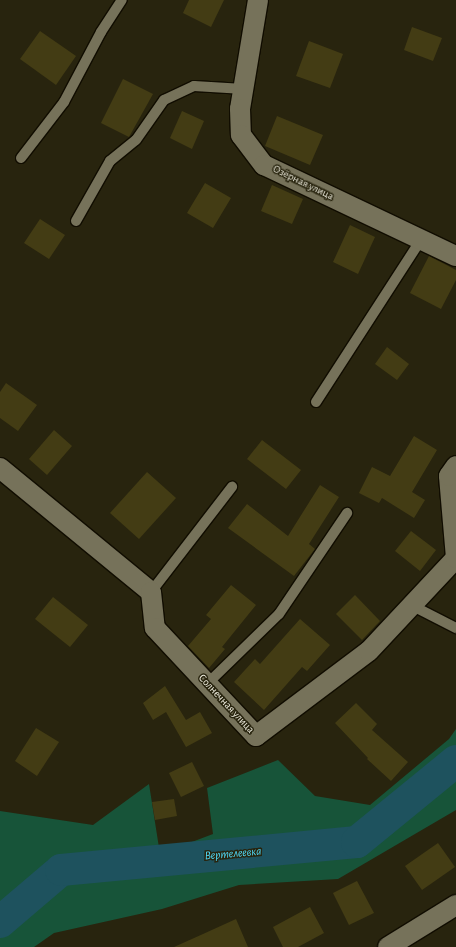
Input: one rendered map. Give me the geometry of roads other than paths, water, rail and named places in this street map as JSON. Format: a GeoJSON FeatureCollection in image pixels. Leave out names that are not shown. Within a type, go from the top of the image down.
{"type":"FeatureCollection","features":[{"type":"Feature","properties":{"kind":"street","name":"Озёрная улица"},"geometry":{"type":"LineString","coordinates":[[258,0],[240,108],[241,134],[264,164],[420,241],[456,256]]}},
{"type":"Feature","properties":{"kind":"street","name":"Солнечная улица"},"geometry":{"type":"LineString","coordinates":[[150,592],[155,628],[256,736],[369,650],[456,558],[449,476],[456,466]]}},
{"type":"Feature","properties":{"kind":"street"},"geometry":{"type":"LineString","coordinates":[[0,468],[150,592]]}},
{"type":"Feature","properties":{"kind":"street"},"geometry":{"type":"LineString","coordinates":[[388,947],[456,905]]}},
{"type":"Feature","properties":{"kind":"lane"},"geometry":{"type":"LineString","coordinates":[[21,158],[64,102],[101,32],[122,0]]}},
{"type":"Feature","properties":{"kind":"lane"},"geometry":{"type":"LineString","coordinates":[[76,221],[110,161],[136,140],[164,100],[194,86],[244,89]]}},
{"type":"Feature","properties":{"kind":"lane"},"geometry":{"type":"LineString","coordinates":[[316,402],[420,241]]}},
{"type":"Feature","properties":{"kind":"lane"},"geometry":{"type":"LineString","coordinates":[[150,592],[232,487]]}},
{"type":"Feature","properties":{"kind":"lane"},"geometry":{"type":"LineString","coordinates":[[208,684],[279,614],[347,512]]}},
{"type":"Feature","properties":{"kind":"lane"},"geometry":{"type":"LineString","coordinates":[[411,605],[456,628]]}},
{"type":"Feature","properties":{"kind":"waterway","name":"Вертелеевка"},"geometry":{"type":"LineString","coordinates":[[0,922],[61,870],[357,842],[456,761]]}}]}
